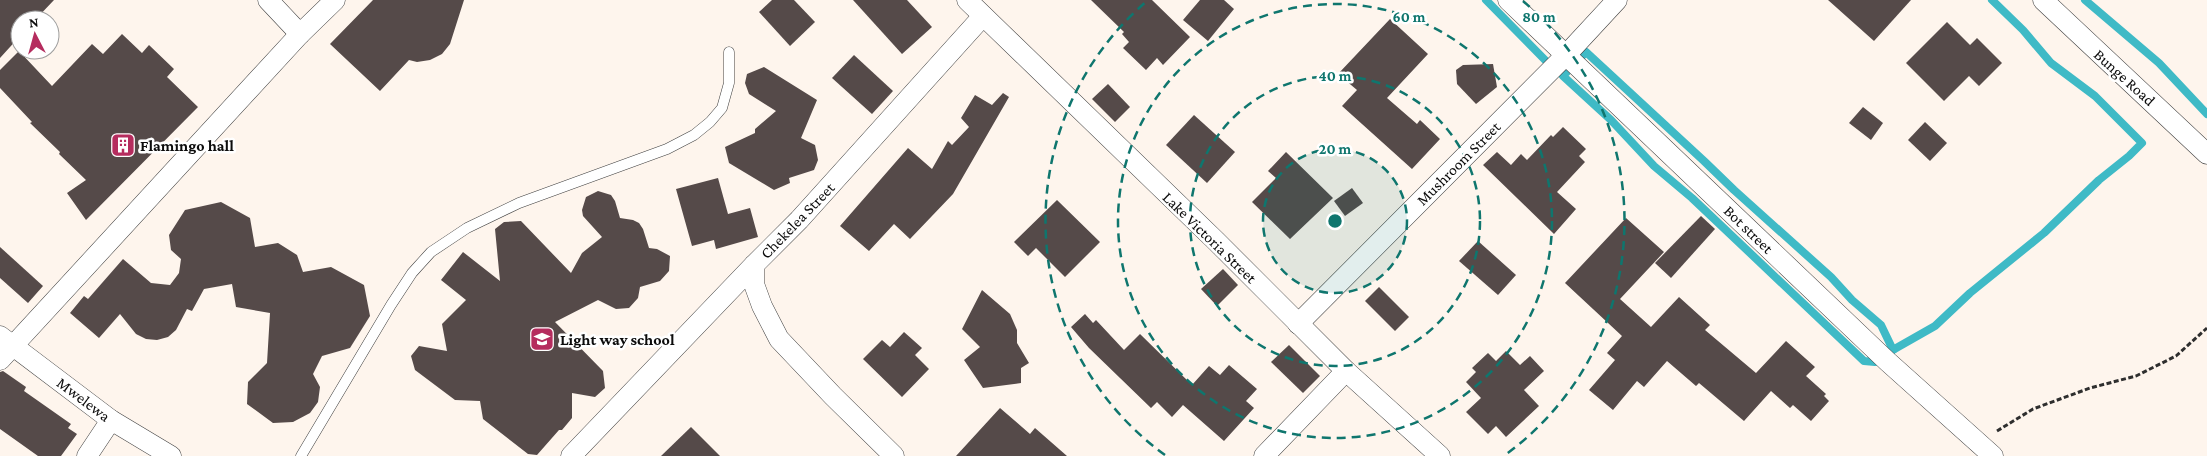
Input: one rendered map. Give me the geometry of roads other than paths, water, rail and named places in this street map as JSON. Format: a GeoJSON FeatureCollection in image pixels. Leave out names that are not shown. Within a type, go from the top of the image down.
{"type":"FeatureCollection","features":[{"type":"Feature","properties":{"kind":"street"},"geometry":{"type":"LineString","coordinates":[[268,0],[300,34]]}},
{"type":"Feature","properties":{"kind":"street"},"geometry":{"type":"LineString","coordinates":[[0,360],[7,340],[300,34],[335,0]]}},
{"type":"Feature","properties":{"kind":"street","name":"Lake Victoria Street"},"geometry":{"type":"LineString","coordinates":[[967,0],[1346,371],[1440,456]]}},
{"type":"Feature","properties":{"kind":"street","name":"Bot street"},"geometry":{"type":"LineString","coordinates":[[1508,0],[1567,54],[1886,361],[1986,449]]}},
{"type":"Feature","properties":{"kind":"street","name":"Mushroom Street"},"geometry":{"type":"LineString","coordinates":[[1298,324],[1567,54],[1617,0]]}},
{"type":"Feature","properties":{"kind":"street","name":"Bunge Road"},"geometry":{"type":"LineString","coordinates":[[2043,0],[2207,154]]}},
{"type":"Feature","properties":{"kind":"street","name":"Chekelea Street"},"geometry":{"type":"LineString","coordinates":[[894,456],[779,339],[762,306],[754,284],[754,265],[799,220],[982,16]]}},
{"type":"Feature","properties":{"kind":"street"},"geometry":{"type":"LineString","coordinates":[[571,456],[754,265]]}},
{"type":"Feature","properties":{"kind":"street","name":"Mwelewa"},"geometry":{"type":"LineString","coordinates":[[7,340],[110,420],[171,456]]}},
{"type":"Feature","properties":{"kind":"street"},"geometry":{"type":"LineString","coordinates":[[1264,456],[1346,371]]}},
{"type":"Feature","properties":{"kind":"street"},"geometry":{"type":"LineString","coordinates":[[87,456],[110,420]]}},
{"type":"Feature","properties":{"kind":"lane"},"geometry":{"type":"LineString","coordinates":[[301,456],[390,305],[412,273],[431,252],[467,228],[519,203],[667,149],[694,135],[710,122],[722,108],[729,83],[729,52]]}},
{"type":"Feature","properties":{"kind":"waterway"},"geometry":{"type":"LineString","coordinates":[[1486,0],[1547,62]]}},
{"type":"Feature","properties":{"kind":"waterway"},"geometry":{"type":"LineString","coordinates":[[1891,351],[1935,326],[1970,293],[2044,233],[2099,180],[2142,143],[2095,96],[2051,63],[2023,30],[1992,0]]}},
{"type":"Feature","properties":{"kind":"waterway"},"geometry":{"type":"LineString","coordinates":[[2085,0],[2159,63],[2207,114]]}},
{"type":"Feature","properties":{"kind":"waterway"},"geometry":{"type":"LineString","coordinates":[[1875,362],[1864,361],[1692,198],[1654,166],[1611,120],[1563,76],[1586,52],[1881,325],[1893,350]]}},
{"type":"Feature","properties":{"kind":"place","name":"Flamingo hall"},"geometry":{"type":"Point","coordinates":[123,145]}},
{"type":"Feature","properties":{"kind":"place","name":"Light way school"},"geometry":{"type":"Point","coordinates":[542,339]}}]}
